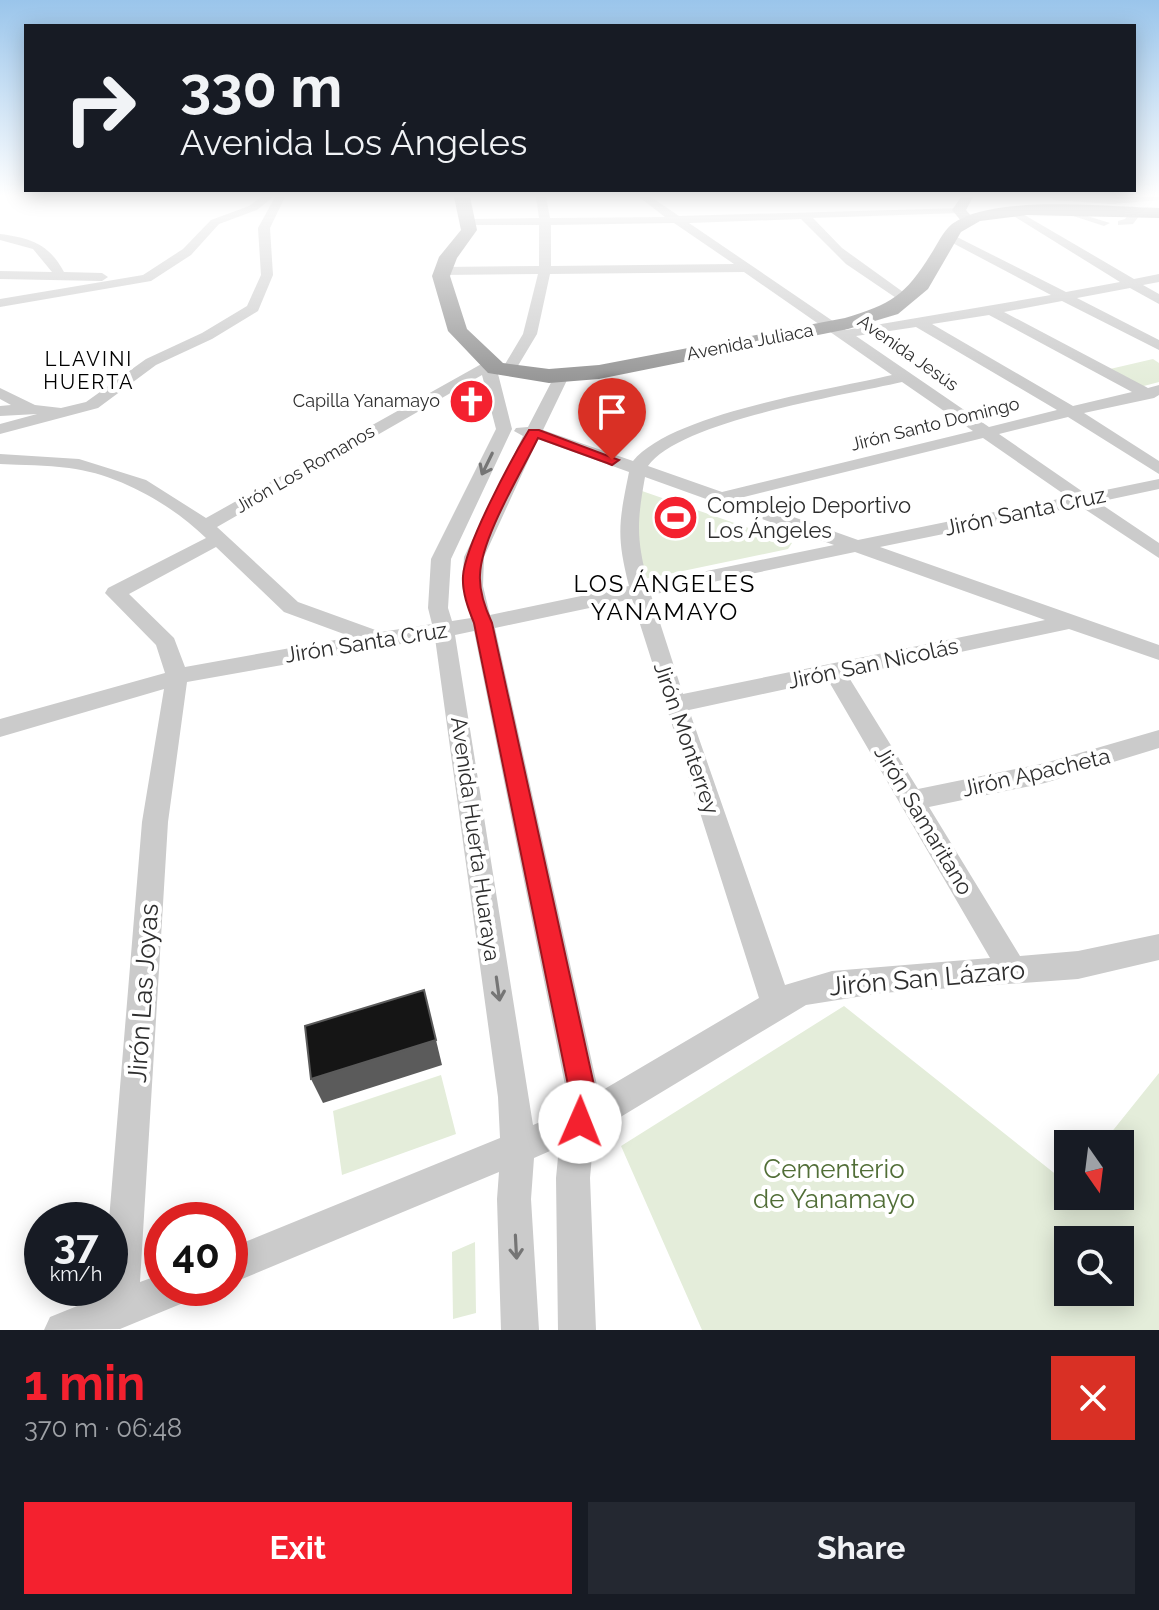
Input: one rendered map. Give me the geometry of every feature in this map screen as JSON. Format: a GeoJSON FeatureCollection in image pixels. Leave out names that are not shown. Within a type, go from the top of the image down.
{"type":"FeatureCollection","features":[{"type":"Feature","properties":{"kind":"highway"},"geometry":{"type":"LineString","coordinates":[[448,259],[442,271],[444,289],[458,331],[499,368]]}},
{"type":"Feature","properties":{"kind":"highway"},"geometry":{"type":"LineString","coordinates":[[898,305],[921,285],[938,259]]}},
{"type":"Feature","properties":{"kind":"highway","name":"Avenida Juliaca"},"geometry":{"type":"LineString","coordinates":[[499,368],[561,376],[599,372],[838,330],[898,305]]}},
{"type":"Feature","properties":{"kind":"street"},"geometry":{"type":"LineString","coordinates":[[50,259],[60,276]]}},
{"type":"Feature","properties":{"kind":"street"},"geometry":{"type":"LineString","coordinates":[[0,303],[147,278],[176,259]]}},
{"type":"Feature","properties":{"kind":"street"},"geometry":{"type":"LineString","coordinates":[[0,429],[69,413],[106,397],[151,362],[207,336],[253,308],[267,275],[266,259]]}},
{"type":"Feature","properties":{"kind":"street"},"geometry":{"type":"LineString","coordinates":[[545,259],[537,318],[518,359],[499,368],[490,377],[504,429],[534,432],[1159,653]]}},
{"type":"Feature","properties":{"kind":"street","name":"Avenida Jesús"},"geometry":{"type":"LineString","coordinates":[[735,259],[1159,552]]}},
{"type":"Feature","properties":{"kind":"street"},"geometry":{"type":"LineString","coordinates":[[845,259],[898,305],[937,319]]}},
{"type":"Feature","properties":{"kind":"street"},"geometry":{"type":"LineString","coordinates":[[992,259],[1159,346]]}},
{"type":"Feature","properties":{"kind":"street"},"geometry":{"type":"LineString","coordinates":[[1089,259],[1159,300]]}},
{"type":"Feature","properties":{"kind":"street"},"geometry":{"type":"LineString","coordinates":[[442,271],[748,268]]}},
{"type":"Feature","properties":{"kind":"street"},"geometry":{"type":"LineString","coordinates":[[0,275],[147,278]]}},
{"type":"Feature","properties":{"kind":"street"},"geometry":{"type":"LineString","coordinates":[[838,330],[991,311],[1159,278]]}},
{"type":"Feature","properties":{"kind":"street"},"geometry":{"type":"LineString","coordinates":[[991,311],[1155,395]]}},
{"type":"Feature","properties":{"kind":"street"},"geometry":{"type":"LineString","coordinates":[[918,322],[1070,411],[1159,469]]}},
{"type":"Feature","properties":{"kind":"street","name":"Jirón Los Romanos"},"geometry":{"type":"LineString","coordinates":[[177,676],[166,643],[115,593],[210,533],[499,368]]}},
{"type":"Feature","properties":{"kind":"street","name":"Avenida Huerta Huaraya"},"geometry":{"type":"LineString","coordinates":[[561,376],[474,556],[471,575],[581,1085],[573,1178],[577,1330]]}},
{"type":"Feature","properties":{"kind":"street"},"geometry":{"type":"LineString","coordinates":[[638,470],[641,461],[658,448],[707,423],[906,376]]}},
{"type":"Feature","properties":{"kind":"street"},"geometry":{"type":"LineString","coordinates":[[0,393],[29,408]]}},
{"type":"Feature","properties":{"kind":"street","name":"Jirón Santo Domingo"},"geometry":{"type":"LineString","coordinates":[[720,498],[1070,411],[1155,395]]}},
{"type":"Feature","properties":{"kind":"street"},"geometry":{"type":"LineString","coordinates":[[0,411],[29,408],[69,413]]}},
{"type":"Feature","properties":{"kind":"street","name":"Avenida Huerta Huaraya"},"geometry":{"type":"LineString","coordinates":[[504,429],[441,559],[438,608],[445,629],[514,1097],[518,1148],[514,1199],[520,1330]]}},
{"type":"Feature","properties":{"kind":"street"},"geometry":{"type":"LineString","coordinates":[[0,459],[63,461],[119,476],[165,496],[291,607],[378,639]]}},
{"type":"Feature","properties":{"kind":"street","name":"Jirón Monterrey"},"geometry":{"type":"LineString","coordinates":[[638,470],[627,534],[652,635],[776,1004]]}},
{"type":"Feature","properties":{"kind":"street","name":"Jirón Santa Cruz"},"geometry":{"type":"LineString","coordinates":[[0,728],[177,676],[483,623],[1159,484]]}},
{"type":"Feature","properties":{"kind":"street","name":"Jirón San Nicolás"},"geometry":{"type":"LineString","coordinates":[[676,704],[1070,622]]}},
{"type":"Feature","properties":{"kind":"street","name":"Jirón Samaritano"},"geometry":{"type":"LineString","coordinates":[[834,671],[1013,970]]}},
{"type":"Feature","properties":{"kind":"street","name":"Jirón Las Joyas"},"geometry":{"type":"LineString","coordinates":[[120,1310],[155,822],[177,676]]}},
{"type":"Feature","properties":{"kind":"street","name":"Jirón Apacheta"},"geometry":{"type":"LineString","coordinates":[[912,800],[1045,773],[1159,739]]}},
{"type":"Feature","properties":{"kind":"street","name":"Jirón San Lázaro"},"geometry":{"type":"LineString","coordinates":[[248,1259],[580,1122],[674,1069],[776,1004],[802,992],[832,985],[1078,965],[1159,947]]}},
{"type":"Feature","properties":{"kind":"street"},"geometry":{"type":"LineString","coordinates":[[63,1330],[144,1300]]}},
{"type":"Feature","properties":{"kind":"green space"},"geometry":{"type":"Polygon","coordinates":[[[1153,359],[1159,363],[1159,382],[1140,387],[1110,369],[1153,359]]]}},
{"type":"Feature","properties":{"kind":"green space","name":"Complejo Deportivo Los Ángeles"},"geometry":{"type":"Polygon","coordinates":[[[642,491],[792,543],[788,549],[635,581],[636,492],[642,491]]]}},
{"type":"Feature","properties":{"kind":"green space","name":"Cementerio de Yanamayo"},"geometry":{"type":"Polygon","coordinates":[[[844,1006],[1054,1173],[1054,1210],[1134,1210],[1134,1130],[1113,1130],[1159,1073],[1159,1330],[702,1330],[621,1146],[844,1006]]]}},
{"type":"Feature","properties":{"kind":"green space"},"geometry":{"type":"Polygon","coordinates":[[[441,1075],[456,1134],[342,1175],[333,1111],[441,1075]]]}},
{"type":"Feature","properties":{"kind":"green space"},"geometry":{"type":"Polygon","coordinates":[[[475,1242],[476,1313],[453,1319],[452,1252],[475,1242]]]}},
{"type":"Feature","properties":{"kind":"building"},"geometry":{"type":"Polygon","coordinates":[[[424,990],[436,1040],[311,1079],[305,1026],[424,990]]]}},
{"type":"Feature","properties":{"kind":"place","name":"Capilla Yanamayo"},"geometry":{"type":"Point","coordinates":[471,401]}},
{"type":"Feature","properties":{"kind":"place","name":"Complejo Deportivo Los Ángeles"},"geometry":{"type":"Point","coordinates":[676,518]}},
{"type":"Feature","properties":{"kind":"district","name":"LLAVINI HUERTA"},"geometry":{"type":"Point","coordinates":[89,370]}},
{"type":"Feature","properties":{"kind":"district","name":"LOS ÁNGELES YANAMAYO"},"geometry":{"type":"Point","coordinates":[665,598]}},
{"type":"Feature","properties":{"kind":"route"},"geometry":{"type":"LineString","coordinates":[[580,1122],[581,1085],[471,575],[477,547],[534,432],[612,460]]}}]}
